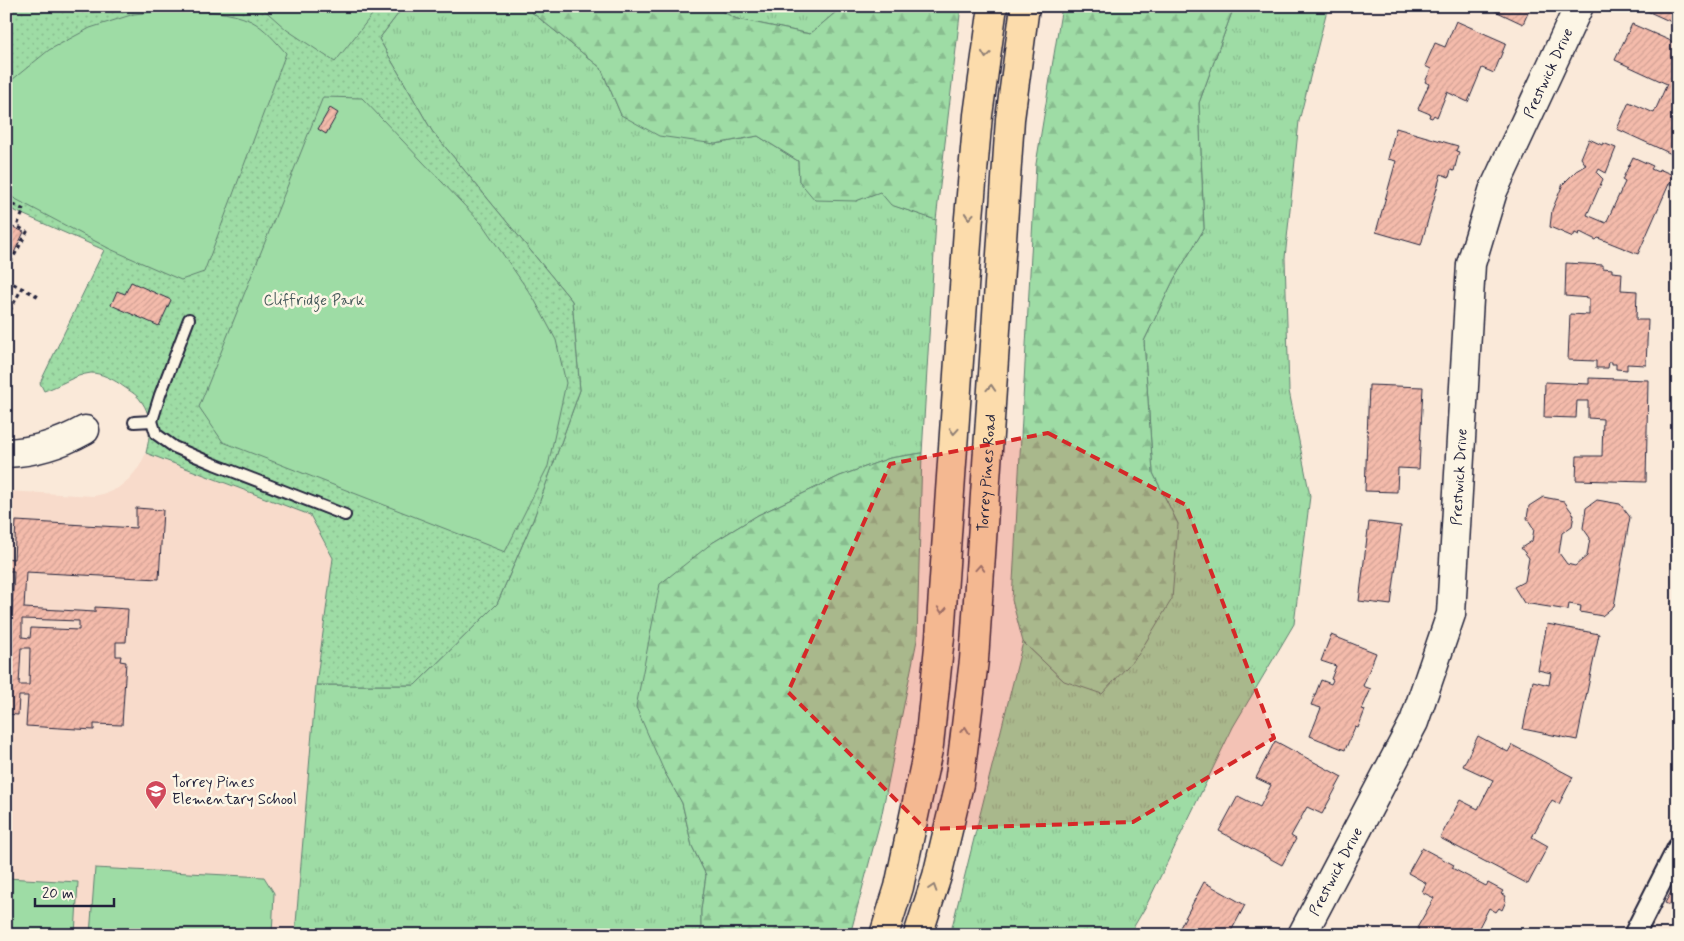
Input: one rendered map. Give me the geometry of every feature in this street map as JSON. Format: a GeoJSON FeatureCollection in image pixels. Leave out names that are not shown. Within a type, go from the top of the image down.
{"type":"FeatureCollection","features":[{"type":"Feature","properties":{"kind":"main road"},"geometry":{"type":"LineString","coordinates":[[884,935],[899,887],[929,745],[941,627],[968,229],[978,115],[993,6]]}},
{"type":"Feature","properties":{"kind":"main road","name":"Torrey Pines Road"},"geometry":{"type":"LineString","coordinates":[[918,935],[937,876],[959,784],[974,660],[1009,128],[1025,6]]}},
{"type":"Feature","properties":{"kind":"street","name":"Prestwick Drive"},"geometry":{"type":"LineString","coordinates":[[1302,935],[1414,722],[1451,614],[1471,264],[1493,191],[1579,6]]}},
{"type":"Feature","properties":{"kind":"street"},"geometry":{"type":"LineString","coordinates":[[6,453],[25,452],[48,447],[85,430]]}},
{"type":"Feature","properties":{"kind":"street"},"geometry":{"type":"LineString","coordinates":[[1634,935],[1678,848]]}},
{"type":"Feature","properties":{"kind":"lane"},"geometry":{"type":"LineString","coordinates":[[189,319],[152,421],[156,434],[174,447],[345,515]]}},
{"type":"Feature","properties":{"kind":"lane"},"geometry":{"type":"LineString","coordinates":[[134,422],[152,421]]}},
{"type":"Feature","properties":{"kind":"path"},"geometry":{"type":"LineString","coordinates":[[6,201],[24,210],[16,226],[27,232],[6,271]]}},
{"type":"Feature","properties":{"kind":"path"},"geometry":{"type":"LineString","coordinates":[[6,280],[41,298]]}},
{"type":"Feature","properties":{"kind":"path"},"geometry":{"type":"LineString","coordinates":[[6,318],[22,288]]}},
{"type":"Feature","properties":{"kind":"highlighted area"},"geometry":{"type":"Polygon","coordinates":[[[1048,433],[1186,505],[1274,738],[1133,822],[925,829],[788,692],[890,464],[1048,433]]]}},
{"type":"Feature","properties":{"kind":"shaded area","name":"Torrey Pines Elementary School"},"geometry":{"type":"Polygon","coordinates":[[[146,453],[310,515],[333,558],[316,685],[295,935],[6,935],[6,491],[94,496],[107,493],[118,488],[129,479],[139,467],[146,453]]]}},
{"type":"Feature","properties":{"kind":"green space","name":"Cliffridge Park"},"geometry":{"type":"Polygon","coordinates":[[[6,6],[404,6],[379,39],[432,131],[572,301],[580,390],[533,520],[497,604],[415,685],[316,685],[333,558],[310,515],[146,453],[150,426],[145,407],[139,398],[110,378],[95,373],[85,374],[44,391],[40,383],[104,250],[6,207],[6,6]]]}},
{"type":"Feature","properties":{"kind":"green space"},"geometry":{"type":"Polygon","coordinates":[[[260,6],[379,6],[335,62],[287,30],[260,6]]]}},
{"type":"Feature","properties":{"kind":"green space"},"geometry":{"type":"Polygon","coordinates":[[[404,6],[524,6],[601,68],[621,115],[715,144],[758,136],[798,161],[799,181],[856,201],[880,191],[892,205],[936,220],[922,453],[890,458],[840,476],[758,515],[712,543],[664,771],[682,803],[692,846],[706,875],[701,910],[701,935],[295,935],[316,685],[415,685],[497,604],[533,520],[580,390],[572,301],[432,131],[379,39],[404,6]]]}},
{"type":"Feature","properties":{"kind":"green space"},"geometry":{"type":"Polygon","coordinates":[[[524,6],[711,6],[737,19],[810,34],[843,6],[961,6],[936,220],[891,205],[880,192],[856,201],[815,200],[799,181],[798,161],[758,136],[715,144],[659,136],[621,115],[601,68],[524,6]]]}},
{"type":"Feature","properties":{"kind":"green space"},"geometry":{"type":"Polygon","coordinates":[[[711,6],[843,6],[810,34],[737,19],[711,6]]]}},
{"type":"Feature","properties":{"kind":"green space"},"geometry":{"type":"Polygon","coordinates":[[[1062,6],[1236,6],[1232,12],[1199,103],[1204,229],[1174,279],[1144,341],[1153,473],[1178,524],[1172,599],[1138,655],[1102,694],[1064,681],[1023,642],[1012,600],[1036,164],[1062,6]]]}},
{"type":"Feature","properties":{"kind":"green space"},"geometry":{"type":"Polygon","coordinates":[[[1236,6],[1328,6],[1299,121],[1285,258],[1289,391],[1310,496],[1294,624],[1233,727],[1146,906],[1129,935],[950,935],[1023,642],[1064,681],[1178,524],[1153,473],[1144,341],[1174,279],[1204,229],[1199,103],[1232,12],[1236,6]]]}},
{"type":"Feature","properties":{"kind":"green space"},"geometry":{"type":"Polygon","coordinates":[[[180,9],[226,13],[251,21],[266,31],[286,53],[204,272],[181,280],[110,249],[6,194],[6,85],[49,50],[90,28],[134,14],[180,9]]]}},
{"type":"Feature","properties":{"kind":"green space"},"geometry":{"type":"Polygon","coordinates":[[[323,97],[362,98],[482,224],[534,299],[556,340],[566,383],[548,466],[505,552],[223,442],[199,407],[323,97]]]}},
{"type":"Feature","properties":{"kind":"green space"},"geometry":{"type":"Polygon","coordinates":[[[922,453],[917,640],[881,818],[850,935],[701,935],[701,910],[706,875],[692,846],[682,803],[664,771],[636,707],[660,584],[712,543],[758,515],[840,476],[890,458],[922,453]]]}},
{"type":"Feature","properties":{"kind":"green space"},"geometry":{"type":"Polygon","coordinates":[[[95,868],[264,877],[274,893],[272,935],[90,935],[95,868]]]}},
{"type":"Feature","properties":{"kind":"green space"},"geometry":{"type":"Polygon","coordinates":[[[6,878],[78,882],[75,935],[6,935],[6,878]]]}},
{"type":"Feature","properties":{"kind":"building"},"geometry":{"type":"Polygon","coordinates":[[[1490,6],[1531,6],[1523,24],[1489,8],[1490,6]]]}},
{"type":"Feature","properties":{"kind":"building"},"geometry":{"type":"Polygon","coordinates":[[[1647,6],[1678,6],[1678,25],[1645,10],[1647,6]]]}},
{"type":"Feature","properties":{"kind":"building"},"geometry":{"type":"Polygon","coordinates":[[[1456,21],[1506,43],[1494,73],[1482,68],[1468,102],[1447,92],[1437,117],[1434,115],[1432,118],[1429,117],[1430,114],[1418,109],[1429,84],[1425,82],[1431,69],[1425,66],[1435,43],[1445,47],[1456,21]]]}},
{"type":"Feature","properties":{"kind":"building"},"geometry":{"type":"Polygon","coordinates":[[[1632,24],[1678,44],[1678,157],[1617,129],[1629,102],[1654,113],[1667,84],[1615,60],[1632,24]]]}},
{"type":"Feature","properties":{"kind":"building"},"geometry":{"type":"Polygon","coordinates":[[[330,108],[338,113],[326,134],[318,129],[330,108]]]}},
{"type":"Feature","properties":{"kind":"building"},"geometry":{"type":"Polygon","coordinates":[[[1396,128],[1458,146],[1456,151],[1459,152],[1454,171],[1451,170],[1449,177],[1441,174],[1421,245],[1376,232],[1396,161],[1388,159],[1396,128]]]}},
{"type":"Feature","properties":{"kind":"building"},"geometry":{"type":"Polygon","coordinates":[[[1589,139],[1602,145],[1603,143],[1616,148],[1606,173],[1599,169],[1597,173],[1603,179],[1587,215],[1606,223],[1625,182],[1622,180],[1633,157],[1653,166],[1651,169],[1658,172],[1659,169],[1673,175],[1638,254],[1598,238],[1596,240],[1580,232],[1579,235],[1575,233],[1573,237],[1550,227],[1552,210],[1563,184],[1576,171],[1586,165],[1581,158],[1589,139]]]}},
{"type":"Feature","properties":{"kind":"building"},"geometry":{"type":"Polygon","coordinates":[[[13,227],[24,232],[13,255],[6,252],[6,241],[13,227]]]}},
{"type":"Feature","properties":{"kind":"building"},"geometry":{"type":"Polygon","coordinates":[[[1566,263],[1603,265],[1603,268],[1612,269],[1612,272],[1622,273],[1621,290],[1637,291],[1636,320],[1648,320],[1646,365],[1627,364],[1627,370],[1616,369],[1616,364],[1612,364],[1612,362],[1609,362],[1608,368],[1596,368],[1596,361],[1568,360],[1570,314],[1589,315],[1589,298],[1565,296],[1566,263]]]}},
{"type":"Feature","properties":{"kind":"building"},"geometry":{"type":"Polygon","coordinates":[[[131,282],[171,300],[159,326],[111,305],[117,291],[125,294],[131,282]]]}},
{"type":"Feature","properties":{"kind":"building"},"geometry":{"type":"Polygon","coordinates":[[[1589,378],[1648,380],[1646,482],[1576,480],[1577,456],[1602,456],[1603,419],[1588,418],[1588,401],[1577,401],[1576,418],[1544,417],[1545,382],[1589,384],[1589,378]]]}},
{"type":"Feature","properties":{"kind":"building"},"geometry":{"type":"Polygon","coordinates":[[[1369,385],[1423,387],[1419,469],[1398,468],[1397,492],[1365,491],[1369,385]]]}},
{"type":"Feature","properties":{"kind":"building"},"geometry":{"type":"Polygon","coordinates":[[[1543,497],[1564,501],[1574,515],[1572,526],[1562,533],[1559,553],[1567,564],[1575,566],[1587,556],[1590,538],[1583,528],[1586,508],[1597,500],[1620,504],[1630,517],[1614,606],[1602,616],[1580,612],[1581,606],[1569,604],[1568,610],[1524,603],[1514,587],[1525,581],[1529,558],[1521,548],[1532,541],[1534,529],[1527,518],[1529,506],[1543,497]]]}},
{"type":"Feature","properties":{"kind":"building"},"geometry":{"type":"Polygon","coordinates":[[[136,508],[163,510],[159,579],[26,572],[24,608],[95,612],[95,607],[128,609],[126,642],[116,642],[116,656],[121,656],[120,661],[126,662],[122,725],[94,724],[94,730],[26,726],[28,696],[19,696],[18,715],[6,714],[14,571],[6,571],[6,558],[14,559],[16,521],[136,528],[136,508]],[[22,619],[22,637],[30,638],[31,628],[79,630],[79,621],[22,619]],[[21,648],[19,685],[29,685],[30,648],[21,648]]]}},
{"type":"Feature","properties":{"kind":"building"},"geometry":{"type":"Polygon","coordinates":[[[1369,522],[1401,526],[1391,605],[1359,601],[1369,522]]]}},
{"type":"Feature","properties":{"kind":"building"},"geometry":{"type":"Polygon","coordinates":[[[1547,624],[1599,634],[1577,740],[1523,729],[1533,681],[1549,685],[1551,673],[1538,670],[1547,624]]]}},
{"type":"Feature","properties":{"kind":"building"},"geometry":{"type":"Polygon","coordinates":[[[1331,635],[1376,653],[1363,686],[1371,689],[1362,709],[1365,710],[1358,728],[1355,727],[1345,750],[1310,736],[1321,708],[1311,705],[1321,680],[1331,684],[1336,666],[1321,661],[1331,635]]]}},
{"type":"Feature","properties":{"kind":"building"},"geometry":{"type":"Polygon","coordinates":[[[1478,736],[1508,752],[1512,745],[1573,777],[1559,804],[1552,800],[1532,837],[1548,846],[1528,884],[1440,838],[1460,800],[1478,809],[1493,780],[1463,766],[1478,736]]]}},
{"type":"Feature","properties":{"kind":"building"},"geometry":{"type":"Polygon","coordinates":[[[1275,741],[1342,777],[1322,814],[1307,807],[1291,836],[1296,839],[1282,865],[1219,831],[1238,796],[1260,807],[1271,785],[1256,778],[1275,741]]]}},
{"type":"Feature","properties":{"kind":"building"},"geometry":{"type":"Polygon","coordinates":[[[1422,848],[1454,865],[1452,868],[1486,886],[1488,883],[1503,891],[1501,894],[1506,896],[1504,900],[1506,901],[1502,910],[1499,908],[1496,912],[1489,908],[1475,935],[1415,935],[1434,898],[1422,892],[1426,883],[1408,873],[1422,848]]]}},
{"type":"Feature","properties":{"kind":"building"},"geometry":{"type":"Polygon","coordinates":[[[1678,879],[1678,909],[1665,903],[1678,879]]]}},
{"type":"Feature","properties":{"kind":"building"},"geometry":{"type":"Polygon","coordinates":[[[1204,882],[1245,905],[1229,935],[1176,935],[1204,882]]]}},
{"type":"Feature","properties":{"kind":"place","name":"Torrey Pines Elementary School"},"geometry":{"type":"Point","coordinates":[156,810]}}]}
